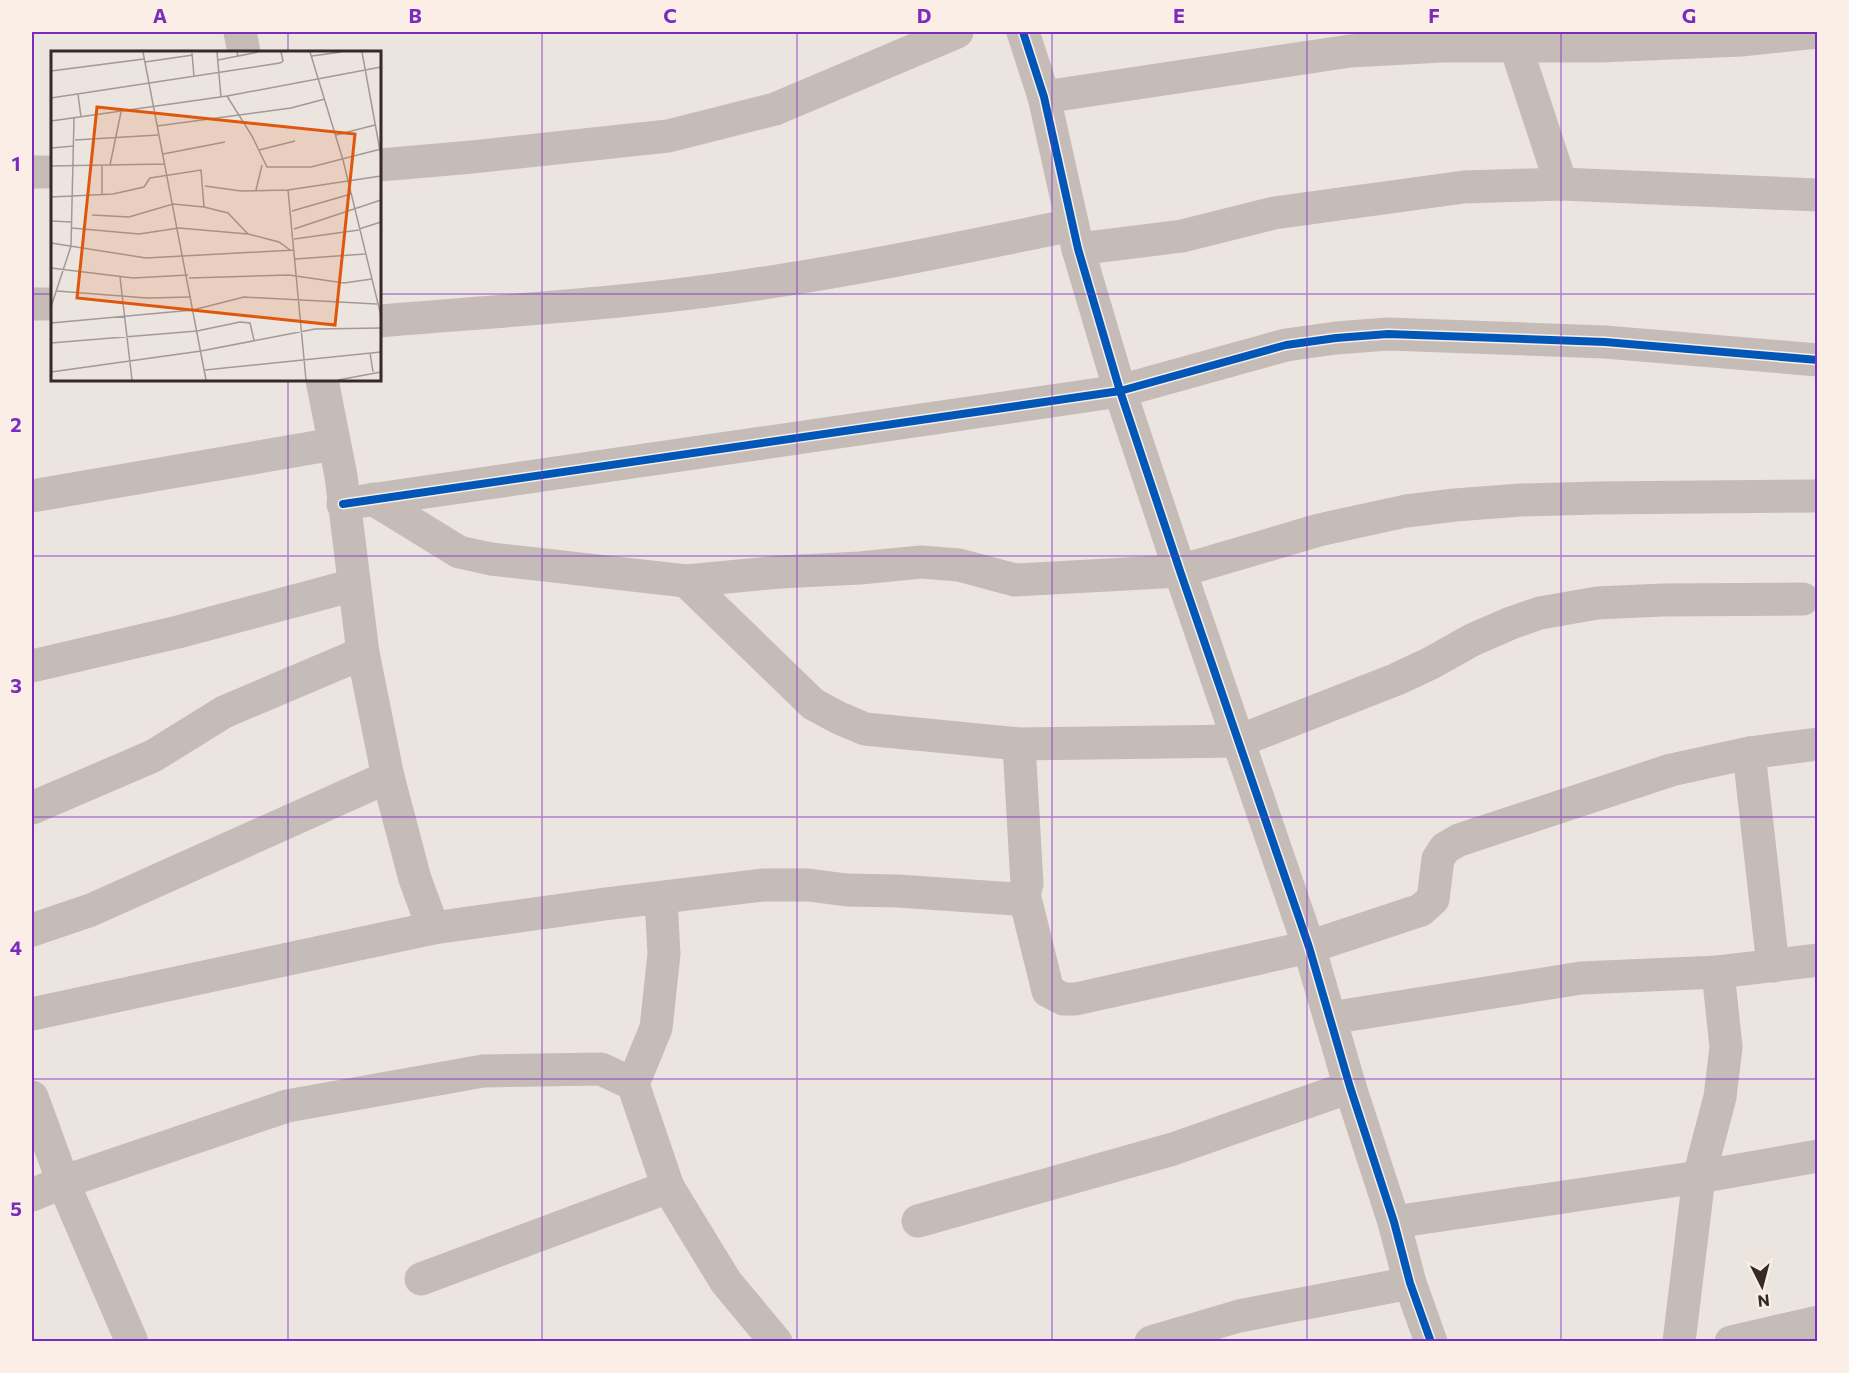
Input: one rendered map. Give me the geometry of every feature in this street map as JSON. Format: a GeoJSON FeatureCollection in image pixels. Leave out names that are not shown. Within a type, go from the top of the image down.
{"type":"FeatureCollection","features":[{"type":"Feature","properties":{"kind":"street"},"geometry":{"type":"LineString","coordinates":[[240,32],[244,51]]}},
{"type":"Feature","properties":{"kind":"street"},"geometry":{"type":"LineString","coordinates":[[381,165],[668,136],[776,109],[957,32]]}},
{"type":"Feature","properties":{"kind":"street"},"geometry":{"type":"LineString","coordinates":[[1023,32],[1044,97],[1075,237],[1120,391],[1309,947],[1350,1087],[1394,1222],[1410,1283],[1431,1341]]}},
{"type":"Feature","properties":{"kind":"street"},"geometry":{"type":"LineString","coordinates":[[1044,97],[1350,51],[1514,39],[1740,40],[1817,32]]}},
{"type":"Feature","properties":{"kind":"street"},"geometry":{"type":"LineString","coordinates":[[1514,39],[1561,184]]}},
{"type":"Feature","properties":{"kind":"street"},"geometry":{"type":"LineString","coordinates":[[32,172],[51,172]]}},
{"type":"Feature","properties":{"kind":"street"},"geometry":{"type":"LineString","coordinates":[[381,321],[573,305],[735,287],[1075,237],[1182,236],[1274,213],[1464,187],[1561,184],[1818,195]]}},
{"type":"Feature","properties":{"kind":"street"},"geometry":{"type":"LineString","coordinates":[[32,304],[51,304]]}},
{"type":"Feature","properties":{"kind":"street"},"geometry":{"type":"LineString","coordinates":[[358,502],[1120,391],[1286,345],[1336,338],[1388,334],[1605,342],[1818,360]]}},
{"type":"Feature","properties":{"kind":"street"},"geometry":{"type":"LineString","coordinates":[[322,381],[340,476],[358,502],[459,552],[491,559],[686,581],[921,562],[959,565],[1015,580],[1180,571],[1319,530],[1406,510],[1521,500],[1818,496]]}},
{"type":"Feature","properties":{"kind":"street"},"geometry":{"type":"LineString","coordinates":[[32,496],[334,444]]}},
{"type":"Feature","properties":{"kind":"street"},"geometry":{"type":"LineString","coordinates":[[358,502],[354,585],[363,653],[388,777],[415,879],[433,928]]}},
{"type":"Feature","properties":{"kind":"street"},"geometry":{"type":"LineString","coordinates":[[686,581],[813,704],[839,718],[865,729],[1019,744],[1239,741],[1397,680],[1472,640],[1511,622],[1540,613],[1597,603],[1803,599]]}},
{"type":"Feature","properties":{"kind":"street"},"geometry":{"type":"LineString","coordinates":[[32,666],[178,632],[354,585]]}},
{"type":"Feature","properties":{"kind":"street"},"geometry":{"type":"LineString","coordinates":[[32,808],[153,756],[224,712],[363,653]]}},
{"type":"Feature","properties":{"kind":"street"},"geometry":{"type":"LineString","coordinates":[[1019,744],[1027,884],[1024,894],[1048,991],[1063,999],[1076,999],[1309,947],[1421,910],[1433,899],[1438,860],[1445,848],[1459,840],[1671,770],[1749,753],[1818,744]]}},
{"type":"Feature","properties":{"kind":"street"},"geometry":{"type":"LineString","coordinates":[[1749,753],[1773,966]]}},
{"type":"Feature","properties":{"kind":"street"},"geometry":{"type":"LineString","coordinates":[[32,930],[91,910],[388,777]]}},
{"type":"Feature","properties":{"kind":"street"},"geometry":{"type":"LineString","coordinates":[[32,1014],[433,928],[605,904],[765,885],[808,885],[847,890],[1015,899],[1024,894]]}},
{"type":"Feature","properties":{"kind":"street"},"geometry":{"type":"LineString","coordinates":[[661,899],[664,954],[656,1028],[633,1084],[668,1187],[726,1282],[776,1341]]}},
{"type":"Feature","properties":{"kind":"street"},"geometry":{"type":"LineString","coordinates":[[1330,1018],[1581,978],[1718,972],[1818,960]]}},
{"type":"Feature","properties":{"kind":"street"},"geometry":{"type":"LineString","coordinates":[[1679,1341],[1699,1176],[1720,1097],[1726,1047],[1718,972]]}},
{"type":"Feature","properties":{"kind":"street"},"geometry":{"type":"LineString","coordinates":[[32,1196],[63,1182],[287,1106],[483,1071],[602,1069],[633,1084]]}},
{"type":"Feature","properties":{"kind":"street"},"geometry":{"type":"LineString","coordinates":[[918,1221],[1173,1149],[1350,1087]]}},
{"type":"Feature","properties":{"kind":"street"},"geometry":{"type":"LineString","coordinates":[[32,1097],[63,1182],[132,1341]]}},
{"type":"Feature","properties":{"kind":"street"},"geometry":{"type":"LineString","coordinates":[[1394,1222],[1818,1156]]}},
{"type":"Feature","properties":{"kind":"street"},"geometry":{"type":"LineString","coordinates":[[421,1279],[668,1187]]}},
{"type":"Feature","properties":{"kind":"street"},"geometry":{"type":"LineString","coordinates":[[1151,1341],[1239,1316],[1410,1283]]}},
{"type":"Feature","properties":{"kind":"street"},"geometry":{"type":"LineString","coordinates":[[1731,1341],[1818,1322]]}},
{"type":"Feature","properties":{"kind":"cycle path"},"geometry":{"type":"LineString","coordinates":[[1023,32],[1044,97],[1078,249],[1120,391],[1309,947],[1350,1087],[1394,1222],[1410,1283],[1431,1342]]}},
{"type":"Feature","properties":{"kind":"cycle path"},"geometry":{"type":"LineString","coordinates":[[343,504],[1120,391],[1286,345],[1336,338],[1388,334],[1605,342],[1818,360]]}}]}
